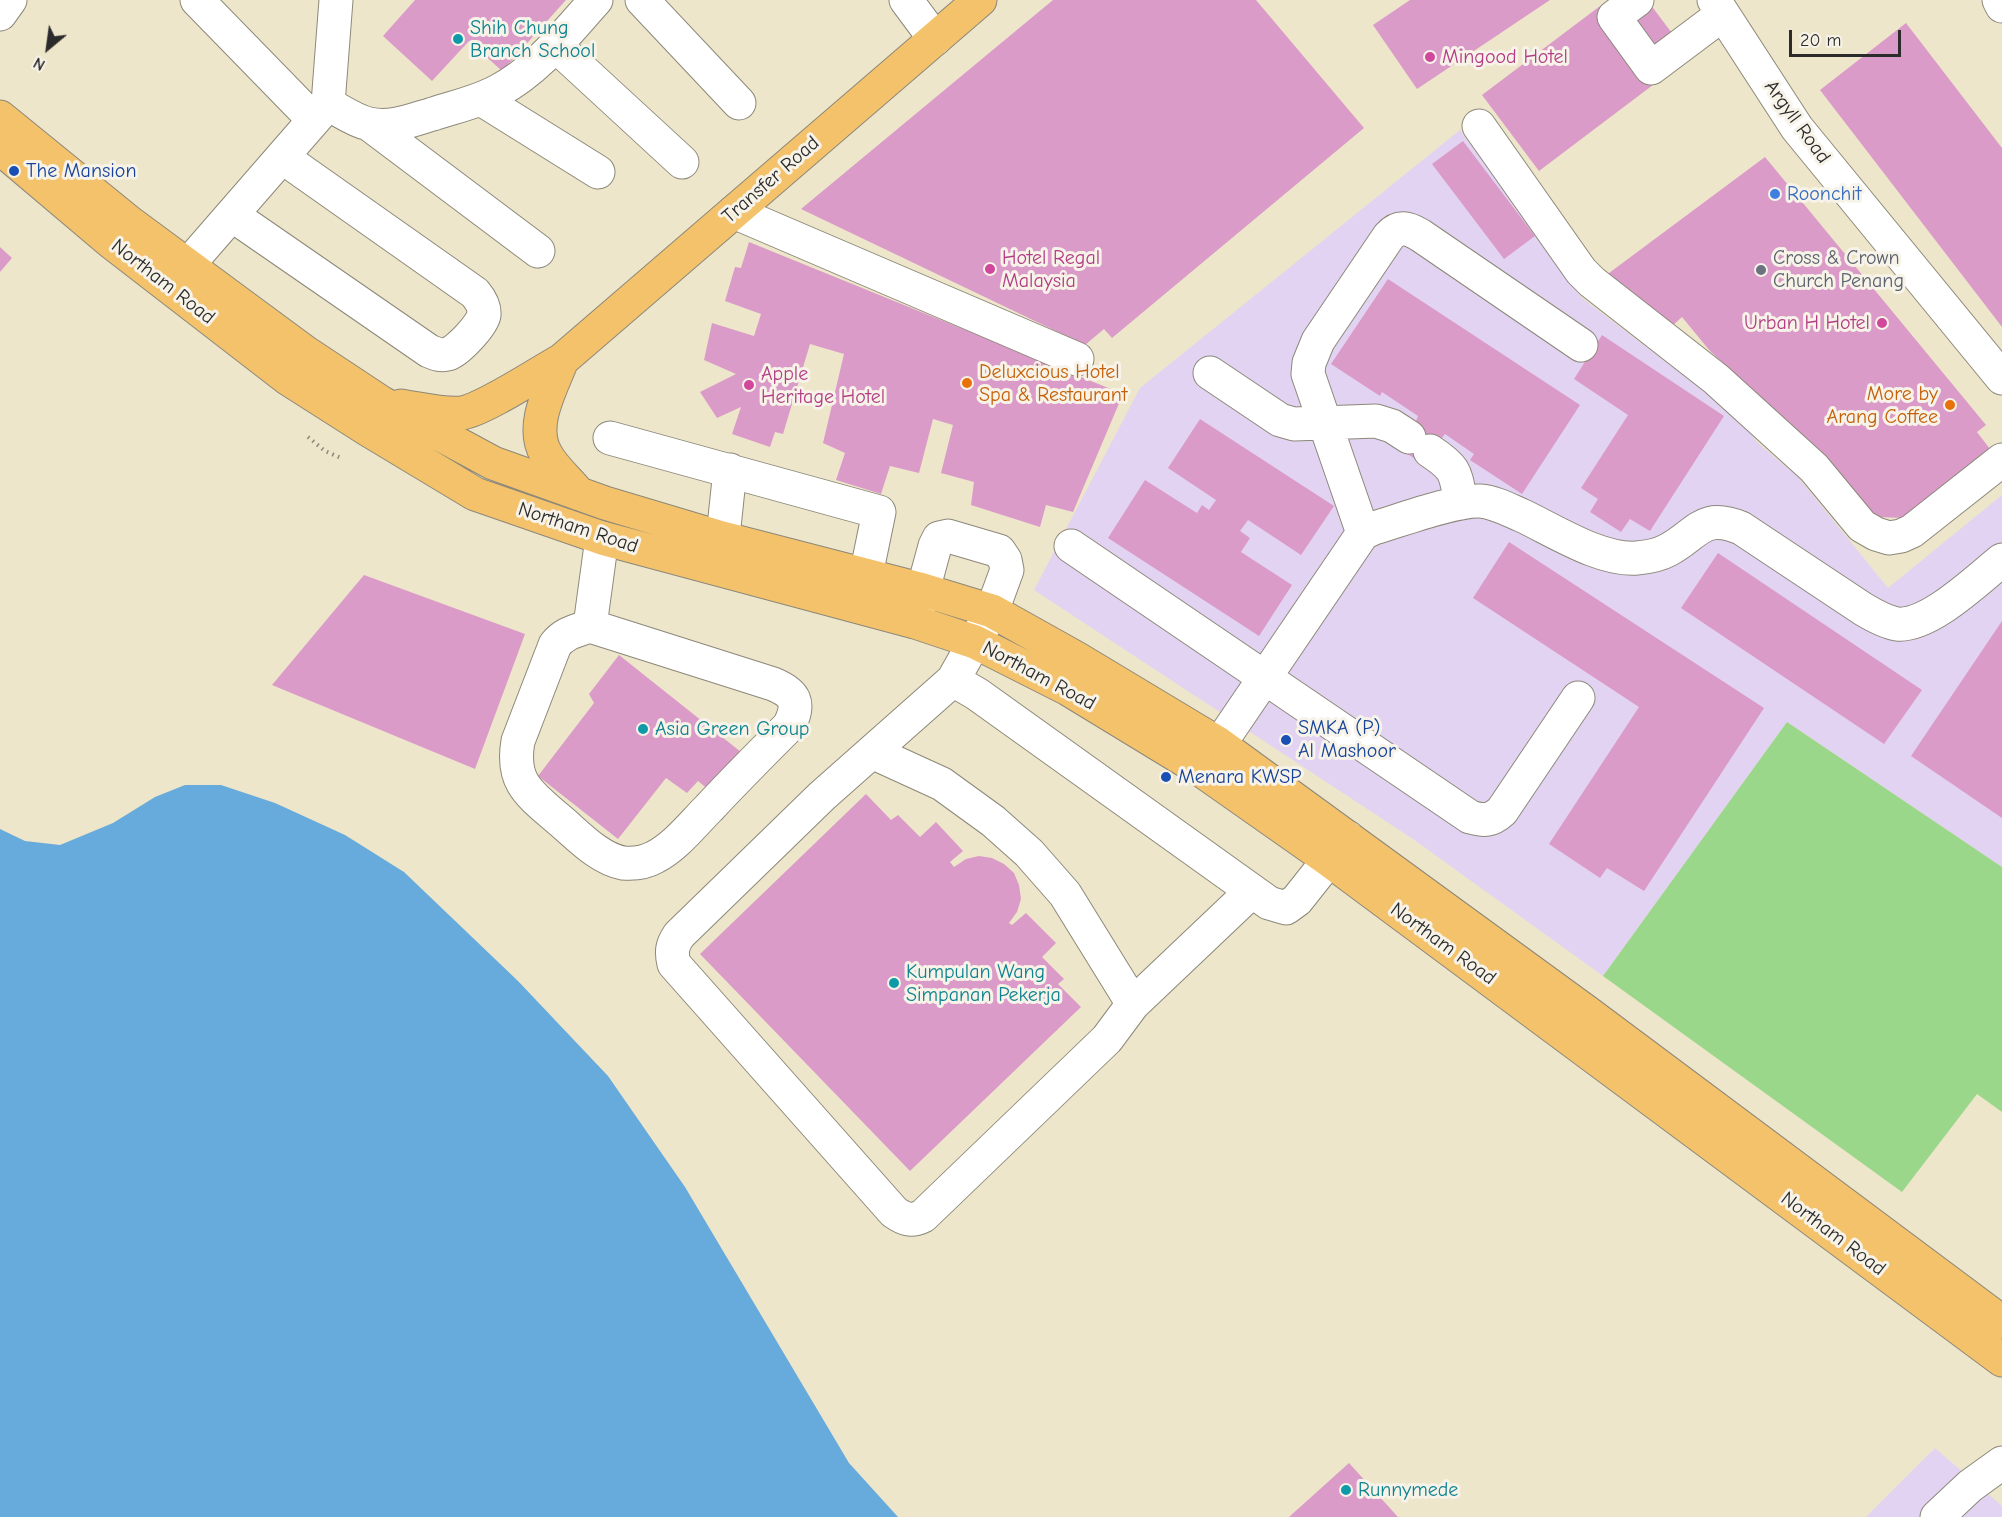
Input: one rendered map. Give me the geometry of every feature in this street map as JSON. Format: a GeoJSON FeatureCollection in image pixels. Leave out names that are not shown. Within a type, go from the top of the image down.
{"type":"FeatureCollection","features":[{"type":"Feature","properties":{"kind":"main road","name":"Transfer Road"},"geometry":{"type":"LineString","coordinates":[[382,404],[463,413],[488,402],[562,360],[980,0]]}},
{"type":"Feature","properties":{"kind":"main road","name":"Northam Road"},"geometry":{"type":"LineString","coordinates":[[0,117],[129,222],[305,352],[382,404],[492,463],[579,494],[721,554],[860,607],[915,621],[975,642],[1210,757]]}},
{"type":"Feature","properties":{"kind":"main road","name":"Northam Road"},"geometry":{"type":"LineString","coordinates":[[0,148],[111,242],[287,378],[475,494],[602,538],[866,575],[923,590],[992,611],[1076,658],[1338,848],[1598,1020],[2002,1322]]}},
{"type":"Feature","properties":{"kind":"main road","name":"Transfer Road"},"geometry":{"type":"LineString","coordinates":[[562,360],[543,410],[540,432],[545,454],[579,494]]}},
{"type":"Feature","properties":{"kind":"main road","name":"Northam Road"},"geometry":{"type":"LineString","coordinates":[[1338,848],[2002,1360]]}},
{"type":"Feature","properties":{"kind":"street"},"geometry":{"type":"LineString","coordinates":[[0,14],[10,0]]}},
{"type":"Feature","properties":{"kind":"street"},"geometry":{"type":"LineString","coordinates":[[197,0],[321,112],[369,124],[538,251]]}},
{"type":"Feature","properties":{"kind":"street"},"geometry":{"type":"LineString","coordinates":[[187,266],[321,112],[336,0]]}},
{"type":"Feature","properties":{"kind":"street"},"geometry":{"type":"LineString","coordinates":[[369,124],[400,123],[481,99],[499,91],[544,57],[596,0]]}},
{"type":"Feature","properties":{"kind":"street"},"geometry":{"type":"LineString","coordinates":[[642,0],[739,103]]}},
{"type":"Feature","properties":{"kind":"street"},"geometry":{"type":"LineString","coordinates":[[906,0],[935,39]]}},
{"type":"Feature","properties":{"kind":"street"},"geometry":{"type":"LineString","coordinates":[[1637,0],[1614,17],[1651,68],[1719,7]]}},
{"type":"Feature","properties":{"kind":"street"},"geometry":{"type":"LineString","coordinates":[[1999,0],[2002,6]]}},
{"type":"Feature","properties":{"kind":"street","name":"Argyll Road"},"geometry":{"type":"LineString","coordinates":[[1719,7],[1797,128],[2002,378]]}},
{"type":"Feature","properties":{"kind":"street"},"geometry":{"type":"LineString","coordinates":[[555,45],[682,162]]}},
{"type":"Feature","properties":{"kind":"street"},"geometry":{"type":"LineString","coordinates":[[481,99],[598,172]]}},
{"type":"Feature","properties":{"kind":"street"},"geometry":{"type":"LineString","coordinates":[[1479,126],[1581,271],[1716,378],[1814,468],[1862,526],[1889,538],[1912,531],[2002,460]]}},
{"type":"Feature","properties":{"kind":"street"},"geometry":{"type":"LineString","coordinates":[[232,215],[429,351],[439,355],[449,354],[458,348],[478,326],[484,315],[483,303],[475,293],[282,157]]}},
{"type":"Feature","properties":{"kind":"street"},"geometry":{"type":"LineString","coordinates":[[734,212],[1077,359]]}},
{"type":"Feature","properties":{"kind":"street"},"geometry":{"type":"LineString","coordinates":[[1363,533],[1308,374],[1312,352],[1318,341],[1395,230],[1403,228],[1420,235],[1581,345]]}},
{"type":"Feature","properties":{"kind":"street"},"geometry":{"type":"LineString","coordinates":[[1210,373],[1280,420],[1294,424],[1376,421],[1392,426],[1449,464],[1455,471],[1461,503]]}},
{"type":"Feature","properties":{"kind":"street"},"geometry":{"type":"LineString","coordinates":[[610,438],[879,512],[860,607]]}},
{"type":"Feature","properties":{"kind":"street"},"geometry":{"type":"LineString","coordinates":[[721,554],[730,470]]}},
{"type":"Feature","properties":{"kind":"street"},"geometry":{"type":"LineString","coordinates":[[1210,757],[1363,533],[1461,503],[1480,501],[1501,506],[1594,549],[1616,556],[1635,558],[1653,556],[1669,550],[1698,528],[1712,522],[1726,522],[1740,528],[1863,609],[1897,624],[1914,622],[1933,614],[2002,560]]}},
{"type":"Feature","properties":{"kind":"street"},"geometry":{"type":"LineString","coordinates":[[915,621],[939,538],[948,536],[999,551],[1005,560],[1007,570],[992,611],[952,680],[822,796],[679,936],[671,954],[674,964],[894,1212],[904,1219],[915,1220],[923,1216],[1107,1039],[1133,1004],[1251,892]]}},
{"type":"Feature","properties":{"kind":"street"},"geometry":{"type":"LineString","coordinates":[[590,626],[602,538]]}},
{"type":"Feature","properties":{"kind":"street"},"geometry":{"type":"LineString","coordinates":[[1071,546],[1470,818],[1481,821],[1493,819],[1502,811],[1578,698]]}},
{"type":"Feature","properties":{"kind":"street"},"geometry":{"type":"LineString","coordinates":[[590,626],[772,684],[787,690],[795,702],[795,714],[789,726],[678,839],[654,857],[641,862],[618,861],[598,852],[533,798],[523,786],[517,772],[515,757],[518,741],[555,645],[560,637],[567,633],[590,626]]}},
{"type":"Feature","properties":{"kind":"street"},"geometry":{"type":"LineString","coordinates":[[952,680],[977,694],[1269,903],[1286,908],[1297,900],[1338,848]]}},
{"type":"Feature","properties":{"kind":"street"},"geometry":{"type":"LineString","coordinates":[[872,752],[942,784],[993,821],[1029,852],[1065,894],[1133,1004]]}},
{"type":"Feature","properties":{"kind":"street"},"geometry":{"type":"LineString","coordinates":[[1951,1512],[2000,1467]]}},
{"type":"Feature","properties":{"kind":"shaded area"},"geometry":{"type":"Polygon","coordinates":[[[1460,130],[1582,298],[1734,414],[1758,443],[1798,477],[1888,588],[2002,495],[2002,867],[1787,722],[1603,976],[1413,839],[1034,590],[1140,388],[1460,130]]]}},
{"type":"Feature","properties":{"kind":"shaded area"},"geometry":{"type":"Polygon","coordinates":[[[1935,1448],[2002,1506],[2002,1517],[1866,1517],[1935,1448]]]}},
{"type":"Feature","properties":{"kind":"green space"},"geometry":{"type":"Polygon","coordinates":[[[1787,722],[2002,867],[2002,1112],[1977,1094],[1902,1192],[1603,976],[1787,722]]]}},
{"type":"Feature","properties":{"kind":"water"},"geometry":{"type":"Polygon","coordinates":[[[185,785],[221,785],[275,803],[345,835],[404,872],[518,981],[608,1076],[685,1187],[849,1463],[898,1517],[0,1517],[0,829],[25,841],[60,845],[113,823],[155,797],[185,785]]]}},
{"type":"Feature","properties":{"kind":"building","name":"Shih Chung Branch School"},"geometry":{"type":"Polygon","coordinates":[[[415,0],[566,0],[502,71],[469,41],[432,81],[383,36],[415,0]]]}},
{"type":"Feature","properties":{"kind":"building"},"geometry":{"type":"Polygon","coordinates":[[[1053,0],[1256,0],[1364,128],[1112,338],[1104,329],[1085,345],[801,209],[1053,0]]]}},
{"type":"Feature","properties":{"kind":"building","name":"Mingood Hotel"},"geometry":{"type":"Polygon","coordinates":[[[1410,0],[1550,0],[1417,89],[1373,25],[1410,0]]]}},
{"type":"Feature","properties":{"kind":"building"},"geometry":{"type":"Polygon","coordinates":[[[1608,0],[1647,0],[1690,57],[1539,171],[1482,95],[1608,0]]]}},
{"type":"Feature","properties":{"kind":"building"},"geometry":{"type":"Polygon","coordinates":[[[1906,23],[2002,148],[2002,327],[1820,90],[1906,23]]]}},
{"type":"Feature","properties":{"kind":"building"},"geometry":{"type":"Polygon","coordinates":[[[1463,141],[1535,236],[1504,259],[1432,164],[1463,141]]]}},
{"type":"Feature","properties":{"kind":"building"},"geometry":{"type":"Polygon","coordinates":[[[1765,157],[1986,425],[1977,432],[1990,449],[1906,518],[1875,517],[1831,462],[1710,351],[1682,317],[1671,327],[1605,276],[1765,157]]]}},
{"type":"Feature","properties":{"kind":"building","name":"Deluxcious Hotel Spa & Restaurant"},"geometry":{"type":"Polygon","coordinates":[[[749,242],[1123,394],[1073,512],[1046,505],[1040,527],[971,505],[974,482],[941,473],[953,425],[933,419],[919,473],[890,466],[881,494],[836,480],[845,453],[823,443],[844,354],[810,344],[783,434],[775,432],[770,447],[732,434],[741,407],[717,418],[700,392],[736,374],[704,360],[712,323],[754,336],[761,314],[725,301],[735,267],[741,268],[749,242]]]}},
{"type":"Feature","properties":{"kind":"building"},"geometry":{"type":"Polygon","coordinates":[[[0,247],[12,258],[0,272],[0,247]]]}},
{"type":"Feature","properties":{"kind":"building"},"geometry":{"type":"Polygon","coordinates":[[[1388,279],[1580,405],[1522,494],[1470,460],[1474,454],[1445,434],[1442,438],[1439,437],[1422,463],[1401,450],[1418,423],[1416,421],[1418,416],[1382,392],[1380,396],[1331,364],[1388,279]]]}},
{"type":"Feature","properties":{"kind":"building"},"geometry":{"type":"Polygon","coordinates":[[[1602,335],[1724,416],[1650,531],[1630,519],[1621,532],[1590,512],[1598,499],[1581,488],[1628,415],[1574,379],[1602,335]]]}},
{"type":"Feature","properties":{"kind":"building"},"geometry":{"type":"Polygon","coordinates":[[[1200,419],[1334,506],[1301,555],[1248,520],[1240,531],[1250,538],[1241,552],[1292,585],[1259,636],[1108,538],[1145,480],[1197,513],[1202,505],[1209,510],[1216,500],[1168,468],[1200,419]]]}},
{"type":"Feature","properties":{"kind":"building"},"geometry":{"type":"Polygon","coordinates":[[[1509,542],[1764,708],[1644,891],[1607,868],[1600,878],[1549,844],[1639,707],[1473,598],[1509,542]]]}},
{"type":"Feature","properties":{"kind":"building"},"geometry":{"type":"Polygon","coordinates":[[[1718,553],[1922,690],[1884,744],[1681,608],[1718,553]]]}},
{"type":"Feature","properties":{"kind":"building"},"geometry":{"type":"Polygon","coordinates":[[[364,575],[525,634],[475,769],[272,685],[364,575]]]}},
{"type":"Feature","properties":{"kind":"building"},"geometry":{"type":"Polygon","coordinates":[[[2002,621],[2002,818],[1911,756],[2002,621]]]}},
{"type":"Feature","properties":{"kind":"building","name":"Asia Green Group"},"geometry":{"type":"Polygon","coordinates":[[[619,655],[746,756],[715,795],[698,781],[687,793],[666,778],[618,839],[538,776],[594,703],[589,694],[619,655]]]}},
{"type":"Feature","properties":{"kind":"building","name":"Kumpulan Wang Simpanan Pekerja"},"geometry":{"type":"Polygon","coordinates":[[[866,794],[891,820],[898,815],[920,837],[936,822],[963,851],[950,862],[954,867],[966,859],[979,856],[992,858],[1004,864],[1014,873],[1021,899],[1017,912],[1009,923],[1012,925],[1026,913],[1056,943],[1042,957],[1064,979],[1058,984],[1081,1007],[910,1171],[700,954],[866,794]]]}},
{"type":"Feature","properties":{"kind":"building","name":"Runnymede"},"geometry":{"type":"Polygon","coordinates":[[[1349,1463],[1398,1517],[1289,1517],[1349,1463]]]}},
{"type":"Feature","properties":{"kind":"place","name":"Shih Chung Branch School"},"geometry":{"type":"Point","coordinates":[458,39]}},
{"type":"Feature","properties":{"kind":"place","name":"Mingood Hotel"},"geometry":{"type":"Point","coordinates":[1430,57]}},
{"type":"Feature","properties":{"kind":"place","name":"The Mansion"},"geometry":{"type":"Point","coordinates":[14,171]}},
{"type":"Feature","properties":{"kind":"place","name":"Roonchit"},"geometry":{"type":"Point","coordinates":[1775,194]}},
{"type":"Feature","properties":{"kind":"place","name":"Hotel Regal Malaysia"},"geometry":{"type":"Point","coordinates":[990,269]}},
{"type":"Feature","properties":{"kind":"place","name":"Cross & Crown Church Penang"},"geometry":{"type":"Point","coordinates":[1761,270]}},
{"type":"Feature","properties":{"kind":"place","name":"Urban H Hotel"},"geometry":{"type":"Point","coordinates":[1882,323]}},
{"type":"Feature","properties":{"kind":"place","name":"Deluxcious Hotel Spa & Restaurant"},"geometry":{"type":"Point","coordinates":[967,383]}},
{"type":"Feature","properties":{"kind":"place","name":"Apple Heritage Hotel"},"geometry":{"type":"Point","coordinates":[749,385]}},
{"type":"Feature","properties":{"kind":"place","name":"More by Arang Coffee"},"geometry":{"type":"Point","coordinates":[1950,405]}},
{"type":"Feature","properties":{"kind":"place","name":"Asia Green Group"},"geometry":{"type":"Point","coordinates":[643,729]}},
{"type":"Feature","properties":{"kind":"place","name":"SMKA (P) Al Mashoor"},"geometry":{"type":"Point","coordinates":[1286,740]}},
{"type":"Feature","properties":{"kind":"place","name":"Menara KWSP"},"geometry":{"type":"Point","coordinates":[1166,777]}},
{"type":"Feature","properties":{"kind":"place","name":"Kumpulan Wang Simpanan Pekerja"},"geometry":{"type":"Point","coordinates":[894,983]}},
{"type":"Feature","properties":{"kind":"place","name":"Runnymede"},"geometry":{"type":"Point","coordinates":[1346,1490]}}]}
